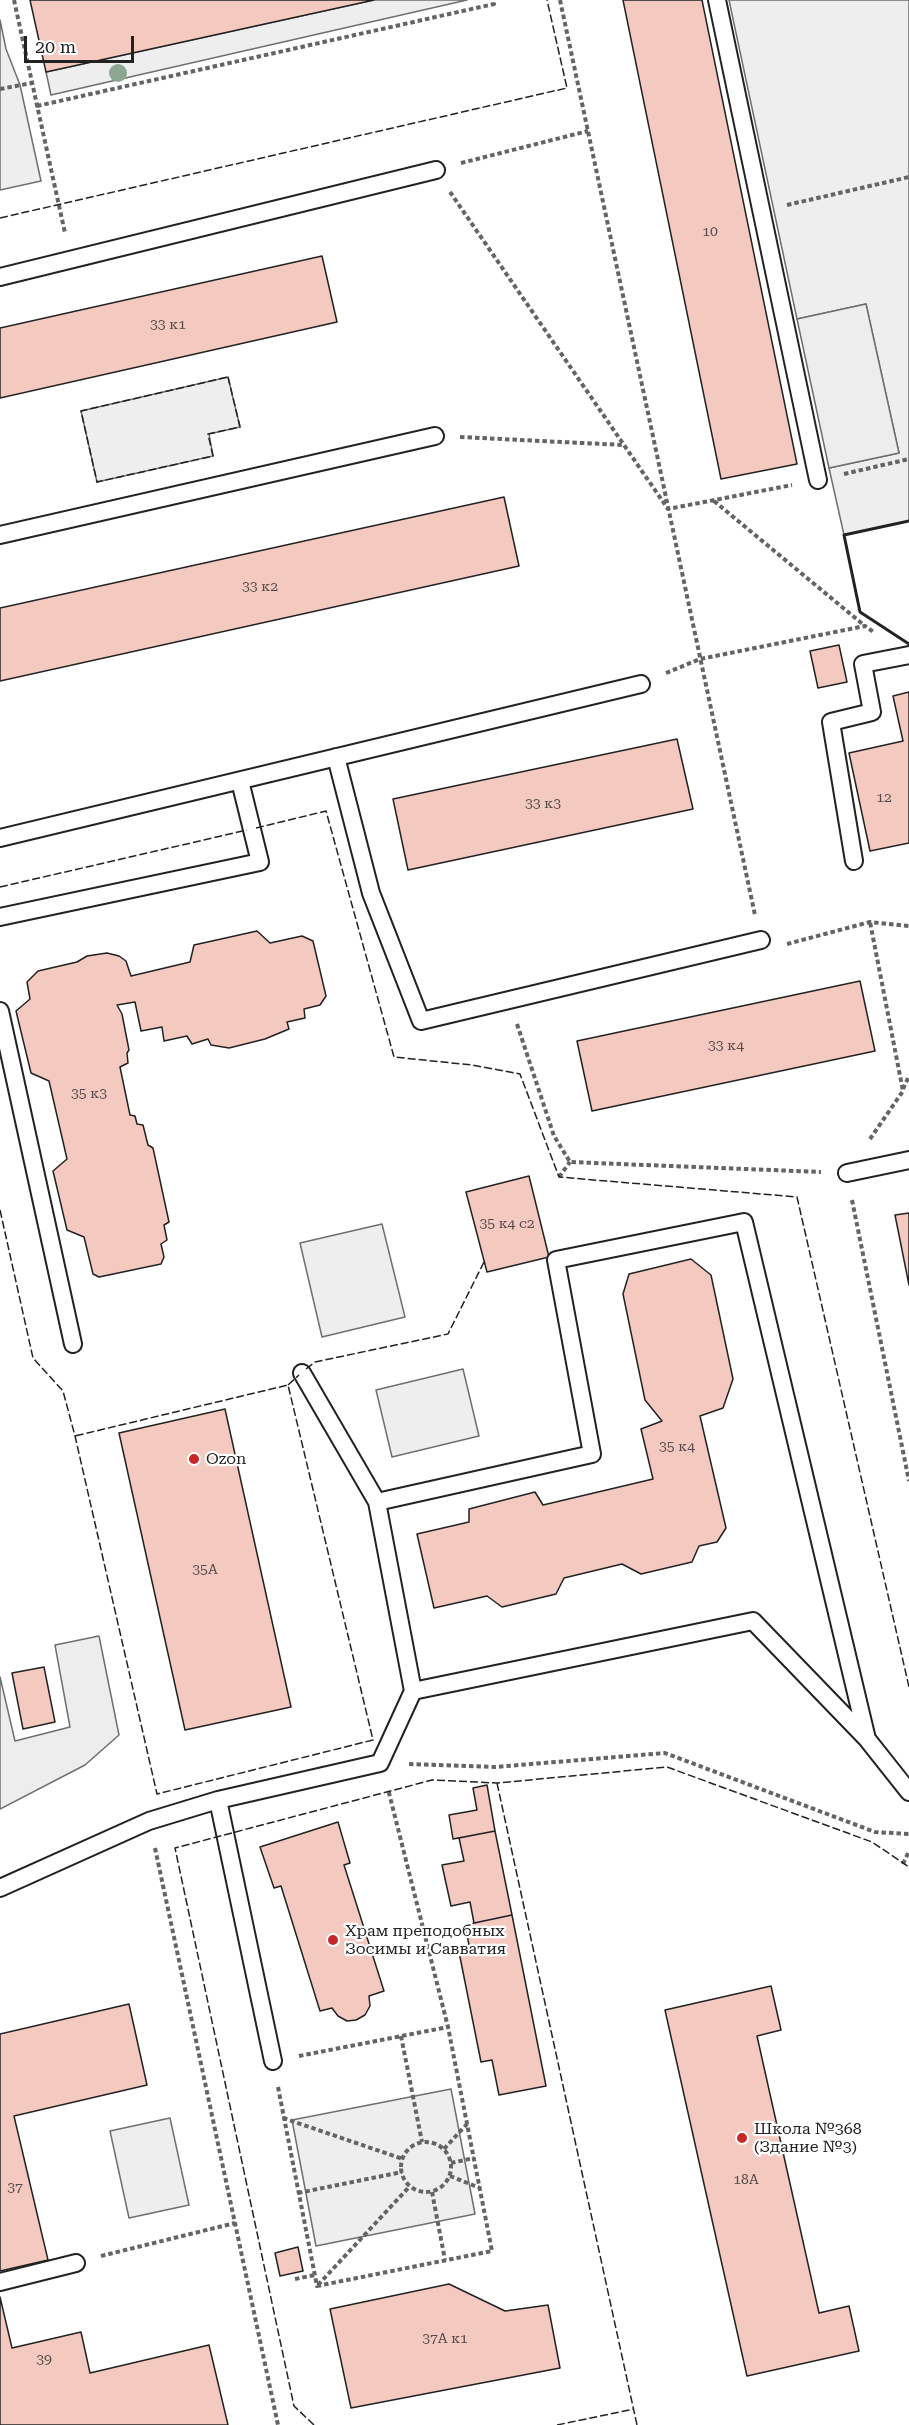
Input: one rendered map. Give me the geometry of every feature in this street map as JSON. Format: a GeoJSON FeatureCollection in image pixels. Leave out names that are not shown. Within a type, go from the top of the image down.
{"type":"FeatureCollection","features":[{"type":"Feature","properties":{"kind":"lane"},"geometry":{"type":"LineString","coordinates":[[717,0],[818,480]]}},
{"type":"Feature","properties":{"kind":"lane"},"geometry":{"type":"LineString","coordinates":[[0,277],[436,170]]}},
{"type":"Feature","properties":{"kind":"lane"},"geometry":{"type":"LineString","coordinates":[[0,535],[435,436]]}},
{"type":"Feature","properties":{"kind":"lane"},"geometry":{"type":"LineString","coordinates":[[854,861],[831,722],[872,712],[863,664],[907,655]]}},
{"type":"Feature","properties":{"kind":"lane"},"geometry":{"type":"LineString","coordinates":[[0,838],[640,684]]}},
{"type":"Feature","properties":{"kind":"lane"},"geometry":{"type":"LineString","coordinates":[[336,757],[371,893],[421,1021],[761,940]]}},
{"type":"Feature","properties":{"kind":"lane"},"geometry":{"type":"LineString","coordinates":[[0,917],[260,862],[240,781]]}},
{"type":"Feature","properties":{"kind":"lane"},"geometry":{"type":"LineString","coordinates":[[0,1011],[73,1344]]}},
{"type":"Feature","properties":{"kind":"lane"},"geometry":{"type":"LineString","coordinates":[[847,1173],[909,1160]]}},
{"type":"Feature","properties":{"kind":"lane"},"geometry":{"type":"LineString","coordinates":[[377,1502],[592,1454],[556,1260],[744,1222],[867,1739]]}},
{"type":"Feature","properties":{"kind":"lane"},"geometry":{"type":"LineString","coordinates":[[0,1888],[149,1821],[218,1800],[380,1763],[413,1691],[377,1502],[302,1372]]}},
{"type":"Feature","properties":{"kind":"lane"},"geometry":{"type":"LineString","coordinates":[[413,1691],[753,1622],[867,1739],[909,1792]]}},
{"type":"Feature","properties":{"kind":"lane"},"geometry":{"type":"LineString","coordinates":[[218,1800],[273,2061]]}},
{"type":"Feature","properties":{"kind":"lane"},"geometry":{"type":"LineString","coordinates":[[0,2282],[76,2262]]}},
{"type":"Feature","properties":{"kind":"path"},"geometry":{"type":"LineString","coordinates":[[14,0],[71,260]]}},
{"type":"Feature","properties":{"kind":"path"},"geometry":{"type":"LineString","coordinates":[[37,106],[494,4],[493,0]]}},
{"type":"Feature","properties":{"kind":"path"},"geometry":{"type":"LineString","coordinates":[[560,0],[747,874]]}},
{"type":"Feature","properties":{"kind":"path"},"geometry":{"type":"LineString","coordinates":[[0,89],[32,82]]}},
{"type":"Feature","properties":{"kind":"path"},"geometry":{"type":"LineString","coordinates":[[588,131],[436,170],[668,509]]}},
{"type":"Feature","properties":{"kind":"path"},"geometry":{"type":"LineString","coordinates":[[762,210],[909,177]]}},
{"type":"Feature","properties":{"kind":"path"},"geometry":{"type":"LineString","coordinates":[[435,436],[624,445]]}},
{"type":"Feature","properties":{"kind":"path"},"geometry":{"type":"LineString","coordinates":[[668,509],[818,480],[909,459]]}},
{"type":"Feature","properties":{"kind":"path"},"geometry":{"type":"LineString","coordinates":[[713,500],[865,626],[907,655]]}},
{"type":"Feature","properties":{"kind":"path"},"geometry":{"type":"LineString","coordinates":[[640,684],[700,659],[865,626]]}},
{"type":"Feature","properties":{"kind":"path"},"geometry":{"type":"LineString","coordinates":[[870,922],[903,1090]]}},
{"type":"Feature","properties":{"kind":"path"},"geometry":{"type":"LineString","coordinates":[[785,944],[870,922],[909,926]]}},
{"type":"Feature","properties":{"kind":"path"},"geometry":{"type":"LineString","coordinates":[[514,1013],[554,1136],[570,1162]]}},
{"type":"Feature","properties":{"kind":"path"},"geometry":{"type":"LineString","coordinates":[[909,1076],[903,1090],[847,1173],[909,1481]]}},
{"type":"Feature","properties":{"kind":"path"},"geometry":{"type":"LineString","coordinates":[[570,1162],[847,1173]]}},
{"type":"Feature","properties":{"kind":"path"},"geometry":{"type":"LineString","coordinates":[[559,1176],[570,1162]]}},
{"type":"Feature","properties":{"kind":"path"},"geometry":{"type":"LineString","coordinates":[[380,1763],[495,1767],[665,1752],[875,1832],[909,1834]]}},
{"type":"Feature","properties":{"kind":"path"},"geometry":{"type":"LineString","coordinates":[[317,2286],[492,2251],[448,2027],[389,1792]]}},
{"type":"Feature","properties":{"kind":"path"},"geometry":{"type":"LineString","coordinates":[[149,1821],[278,2425]]}},
{"type":"Feature","properties":{"kind":"path"},"geometry":{"type":"LineString","coordinates":[[903,1864],[909,1851]]}},
{"type":"Feature","properties":{"kind":"path"},"geometry":{"type":"LineString","coordinates":[[317,2286],[273,2061],[448,2027]]}},
{"type":"Feature","properties":{"kind":"path"},"geometry":{"type":"LineString","coordinates":[[401,2036],[422,2142]]}},
{"type":"Feature","properties":{"kind":"path"},"geometry":{"type":"LineString","coordinates":[[283,2118],[403,2159]]}},
{"type":"Feature","properties":{"kind":"path"},"geometry":{"type":"LineString","coordinates":[[444,2149],[467,2124]]}},
{"type":"Feature","properties":{"kind":"path"},"geometry":{"type":"LineString","coordinates":[[422,2142],[434,2143],[444,2149],[451,2163],[450,2176],[442,2189],[420,2192],[409,2187],[402,2172],[404,2155],[411,2146],[422,2142]]}},
{"type":"Feature","properties":{"kind":"path"},"geometry":{"type":"LineString","coordinates":[[451,2163],[474,2158]]}},
{"type":"Feature","properties":{"kind":"path"},"geometry":{"type":"LineString","coordinates":[[298,2193],[402,2172]]}},
{"type":"Feature","properties":{"kind":"path"},"geometry":{"type":"LineString","coordinates":[[450,2176],[480,2188]]}},
{"type":"Feature","properties":{"kind":"path"},"geometry":{"type":"LineString","coordinates":[[317,2286],[409,2187]]}},
{"type":"Feature","properties":{"kind":"path"},"geometry":{"type":"LineString","coordinates":[[432,2192],[445,2260]]}},
{"type":"Feature","properties":{"kind":"path"},"geometry":{"type":"LineString","coordinates":[[76,2262],[235,2223]]}},
{"type":"Feature","properties":{"kind":"path"},"geometry":{"type":"LineString","coordinates":[[295,2279],[315,2275]]}},
{"type":"Feature","properties":{"kind":"shaded area"},"geometry":{"type":"Polygon","coordinates":[[[374,0],[467,0],[51,95],[46,72],[374,0]]]}},
{"type":"Feature","properties":{"kind":"shaded area"},"geometry":{"type":"Polygon","coordinates":[[[729,0],[909,0],[909,521],[844,535],[829,468],[899,453],[866,304],[797,319],[729,0]]]}},
{"type":"Feature","properties":{"kind":"shaded area"},"geometry":{"type":"Polygon","coordinates":[[[0,20],[6,49],[20,85],[41,181],[0,190],[0,20]]]}},
{"type":"Feature","properties":{"kind":"shaded area"},"geometry":{"type":"Polygon","coordinates":[[[866,304],[899,453],[829,468],[797,319],[866,304]]]}},
{"type":"Feature","properties":{"kind":"shaded area"},"geometry":{"type":"Polygon","coordinates":[[[228,377],[240,427],[209,434],[213,456],[97,482],[81,411],[228,377]]]}},
{"type":"Feature","properties":{"kind":"shaded area"},"geometry":{"type":"Polygon","coordinates":[[[382,1224],[405,1317],[322,1337],[300,1243],[382,1224]]]}},
{"type":"Feature","properties":{"kind":"shaded area"},"geometry":{"type":"Polygon","coordinates":[[[463,1369],[479,1436],[392,1457],[376,1390],[463,1369]]]}},
{"type":"Feature","properties":{"kind":"shaded area"},"geometry":{"type":"Polygon","coordinates":[[[99,1636],[119,1735],[85,1765],[0,1809],[0,1677],[15,1741],[70,1727],[55,1645],[99,1636]]]}},
{"type":"Feature","properties":{"kind":"shaded area"},"geometry":{"type":"Polygon","coordinates":[[[451,2089],[475,2214],[316,2246],[292,2120],[451,2089]]]}},
{"type":"Feature","properties":{"kind":"shaded area"},"geometry":{"type":"Polygon","coordinates":[[[170,2118],[189,2205],[129,2218],[110,2131],[170,2118]]]}},
{"type":"Feature","properties":{"kind":"building"},"geometry":{"type":"Polygon","coordinates":[[[30,0],[374,0],[46,72],[30,0]]]}},
{"type":"Feature","properties":{"kind":"building"},"geometry":{"type":"Polygon","coordinates":[[[623,0],[702,0],[797,464],[721,479],[623,0]]]}},
{"type":"Feature","properties":{"kind":"building"},"geometry":{"type":"Polygon","coordinates":[[[322,256],[337,322],[0,398],[0,328],[322,256]]]}},
{"type":"Feature","properties":{"kind":"building"},"geometry":{"type":"Polygon","coordinates":[[[504,497],[519,566],[0,681],[0,608],[504,497]]]}},
{"type":"Feature","properties":{"kind":"building"},"geometry":{"type":"Polygon","coordinates":[[[839,645],[847,682],[818,688],[810,651],[839,645]]]}},
{"type":"Feature","properties":{"kind":"building"},"geometry":{"type":"Polygon","coordinates":[[[909,692],[909,843],[870,851],[849,753],[903,741],[893,696],[909,692]]]}},
{"type":"Feature","properties":{"kind":"building"},"geometry":{"type":"Polygon","coordinates":[[[677,739],[693,809],[408,870],[393,799],[677,739]]]}},
{"type":"Feature","properties":{"kind":"building"},"geometry":{"type":"Polygon","coordinates":[[[257,931],[270,943],[302,936],[313,941],[326,996],[320,1005],[304,1009],[305,1018],[287,1022],[289,1029],[265,1039],[229,1048],[211,1045],[208,1039],[192,1044],[187,1036],[164,1041],[162,1027],[141,1031],[135,1002],[117,1005],[122,1014],[129,1050],[128,1063],[120,1067],[130,1115],[135,1116],[137,1124],[143,1125],[148,1145],[153,1148],[169,1222],[164,1225],[167,1240],[161,1244],[164,1257],[161,1264],[99,1277],[93,1274],[84,1237],[67,1230],[53,1171],[67,1159],[49,1081],[31,1073],[16,1011],[30,999],[27,982],[38,971],[77,962],[87,956],[107,953],[119,956],[126,961],[131,976],[190,962],[194,945],[257,931]]]}},
{"type":"Feature","properties":{"kind":"building"},"geometry":{"type":"Polygon","coordinates":[[[860,981],[875,1051],[592,1111],[577,1041],[860,981]]]}},
{"type":"Feature","properties":{"kind":"building"},"geometry":{"type":"Polygon","coordinates":[[[529,1176],[549,1257],[487,1272],[466,1192],[529,1176]]]}},
{"type":"Feature","properties":{"kind":"building"},"geometry":{"type":"Polygon","coordinates":[[[909,1213],[909,1285],[895,1215],[909,1213]]]}},
{"type":"Feature","properties":{"kind":"building"},"geometry":{"type":"Polygon","coordinates":[[[691,1259],[711,1275],[733,1379],[723,1408],[700,1416],[726,1528],[717,1542],[699,1546],[692,1562],[641,1574],[622,1564],[564,1578],[556,1594],[502,1607],[487,1596],[434,1608],[417,1534],[469,1522],[469,1509],[535,1492],[543,1505],[653,1479],[641,1429],[662,1421],[645,1400],[623,1294],[629,1274],[691,1259]]]}},
{"type":"Feature","properties":{"kind":"building"},"geometry":{"type":"Polygon","coordinates":[[[225,1409],[291,1707],[185,1730],[119,1433],[225,1409]]]}},
{"type":"Feature","properties":{"kind":"building"},"geometry":{"type":"Polygon","coordinates":[[[44,1667],[55,1722],[23,1729],[12,1673],[44,1667]]]}},
{"type":"Feature","properties":{"kind":"building"},"geometry":{"type":"Polygon","coordinates":[[[487,1785],[495,1831],[453,1839],[449,1815],[477,1810],[473,1788],[487,1785]]]}},
{"type":"Feature","properties":{"kind":"building","name":"Храм преподобных Зосимы и Савватия"},"geometry":{"type":"Polygon","coordinates":[[[338,1822],[350,1863],[344,1865],[384,1991],[369,1996],[370,2006],[365,2015],[356,2020],[347,2021],[338,2016],[332,2008],[320,2011],[281,1886],[274,1888],[260,1847],[338,1822]]]}},
{"type":"Feature","properties":{"kind":"building"},"geometry":{"type":"Polygon","coordinates":[[[495,1831],[512,1915],[474,1923],[470,1902],[451,1906],[442,1865],[464,1861],[459,1838],[495,1831]]]}},
{"type":"Feature","properties":{"kind":"building"},"geometry":{"type":"Polygon","coordinates":[[[512,1915],[546,2086],[499,2095],[492,2060],[481,2062],[458,1947],[469,1945],[465,1925],[512,1915]]]}},
{"type":"Feature","properties":{"kind":"building"},"geometry":{"type":"Polygon","coordinates":[[[771,1986],[781,2030],[757,2036],[819,2313],[849,2306],[859,2351],[747,2376],[665,2010],[771,1986]]]}},
{"type":"Feature","properties":{"kind":"building"},"geometry":{"type":"Polygon","coordinates":[[[129,2004],[147,2085],[14,2116],[48,2260],[0,2271],[0,2034],[129,2004]]]}},
{"type":"Feature","properties":{"kind":"building"},"geometry":{"type":"Polygon","coordinates":[[[298,2247],[303,2271],[280,2276],[275,2253],[298,2247]]]}},
{"type":"Feature","properties":{"kind":"building"},"geometry":{"type":"Polygon","coordinates":[[[449,2284],[505,2311],[548,2305],[560,2368],[351,2408],[330,2309],[449,2284]]]}},
{"type":"Feature","properties":{"kind":"building"},"geometry":{"type":"Polygon","coordinates":[[[0,2297],[12,2348],[81,2332],[90,2373],[209,2345],[228,2425],[0,2425],[0,2297]]]}},
{"type":"Feature","properties":{"kind":"fence"},"geometry":{"type":"LineString","coordinates":[[0,218],[567,88],[547,0]]}},
{"type":"Feature","properties":{"kind":"fence"},"geometry":{"type":"LineString","coordinates":[[228,377],[240,427],[208,434],[213,456],[97,482],[81,411],[228,377]]}},
{"type":"Feature","properties":{"kind":"fence"},"geometry":{"type":"LineString","coordinates":[[256,828],[326,811],[394,1057],[472,1065],[520,1074],[559,1177],[797,1197],[909,1687]]}},
{"type":"Feature","properties":{"kind":"fence"},"geometry":{"type":"LineString","coordinates":[[0,887],[247,830]]}},
{"type":"Feature","properties":{"kind":"fence"},"geometry":{"type":"LineString","coordinates":[[0,1210],[33,1358],[63,1391],[157,1794],[373,1740],[288,1385],[75,1436]]}},
{"type":"Feature","properties":{"kind":"fence"},"geometry":{"type":"LineString","coordinates":[[306,1369],[315,1362],[448,1334],[484,1262]]}},
{"type":"Feature","properties":{"kind":"fence"},"geometry":{"type":"LineString","coordinates":[[288,1385],[299,1375]]}},
{"type":"Feature","properties":{"kind":"fence"},"geometry":{"type":"LineString","coordinates":[[314,2425],[294,2406],[175,1848],[432,1780],[497,1783],[667,1767],[872,1842],[909,1867]]}},
{"type":"Feature","properties":{"kind":"fence"},"geometry":{"type":"LineString","coordinates":[[497,1783],[637,2425]]}},
{"type":"Feature","properties":{"kind":"fence"},"geometry":{"type":"LineString","coordinates":[[557,2425],[634,2409]]}},
{"type":"Feature","properties":{"kind":"wall"},"geometry":{"type":"LineString","coordinates":[[909,521],[844,535],[860,612],[909,644]]}},
{"type":"Feature","properties":{"kind":"place","name":"Ozon"},"geometry":{"type":"Point","coordinates":[194,1459]}},
{"type":"Feature","properties":{"kind":"place","name":"Храм преподобных Зосимы и Савватия"},"geometry":{"type":"Point","coordinates":[333,1940]}},
{"type":"Feature","properties":{"kind":"place","name":"Школа №368 (Здание №3)"},"geometry":{"type":"Point","coordinates":[742,2138]}}]}
